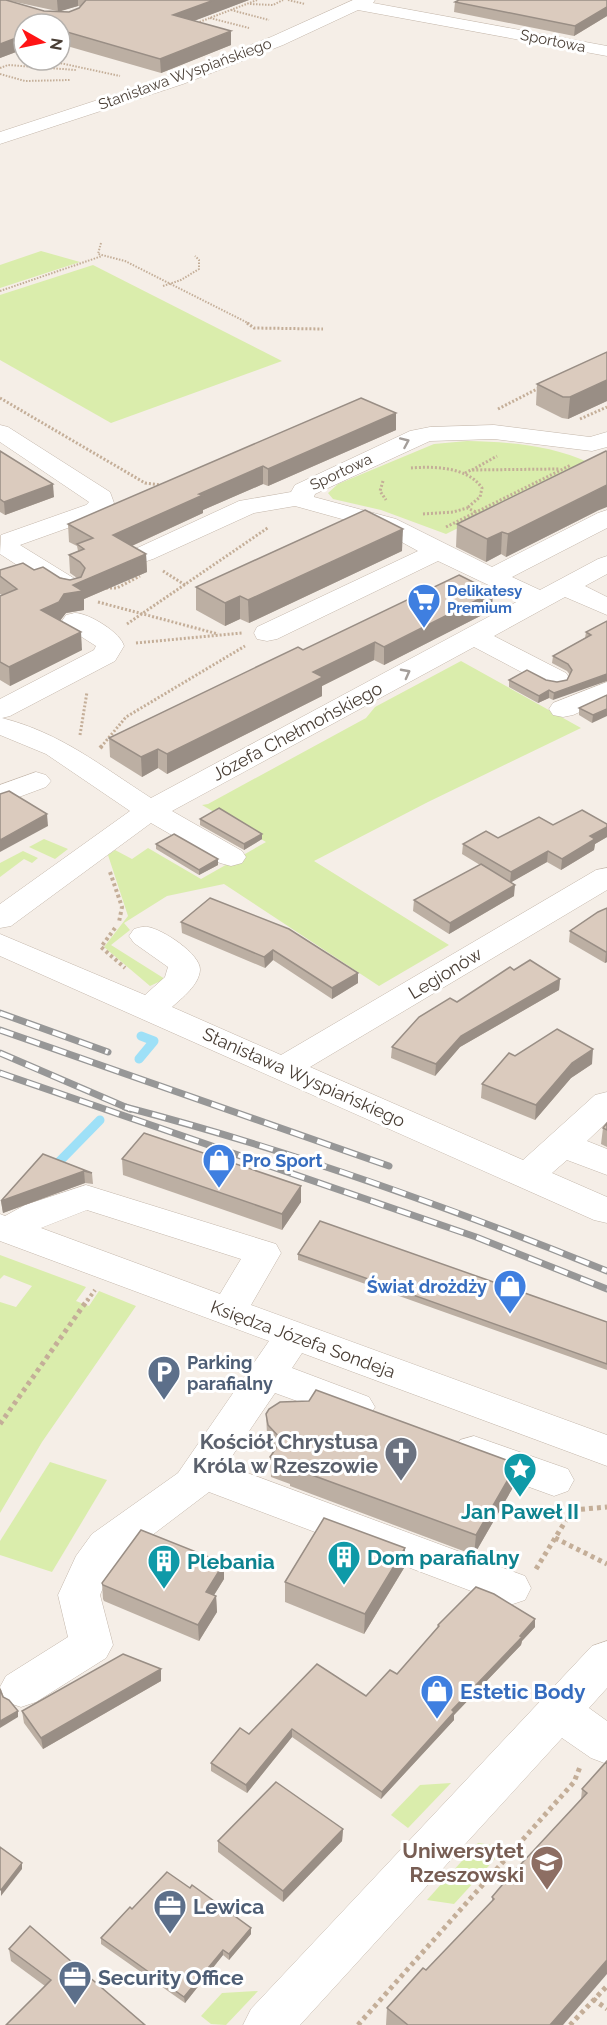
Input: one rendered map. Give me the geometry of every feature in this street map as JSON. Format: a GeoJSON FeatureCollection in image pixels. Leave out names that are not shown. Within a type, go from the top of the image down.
{"type":"FeatureCollection","features":[{"type":"Feature","properties":{"kind":"street","name":"Stanisława Wyspiańskiego"},"geometry":{"type":"LineString","coordinates":[[0,138],[170,83],[362,2]]}},
{"type":"Feature","properties":{"kind":"street","name":"Sportowa"},"geometry":{"type":"LineString","coordinates":[[362,2],[607,51]]}},
{"type":"Feature","properties":{"kind":"street"},"geometry":{"type":"LineString","coordinates":[[269,20],[295,11],[328,18]]}},
{"type":"Feature","properties":{"kind":"street"},"geometry":{"type":"LineString","coordinates":[[561,42],[589,33]]}},
{"type":"Feature","properties":{"kind":"street"},"geometry":{"type":"LineString","coordinates":[[0,432],[101,497],[102,503],[95,510],[5,544]]}},
{"type":"Feature","properties":{"kind":"street","name":"Sportowa"},"geometry":{"type":"LineString","coordinates":[[540,600],[429,547],[387,524],[303,500],[304,489],[418,436],[494,432],[600,442]]}},
{"type":"Feature","properties":{"kind":"street"},"geometry":{"type":"LineString","coordinates":[[146,563],[248,506],[303,500]]}},
{"type":"Feature","properties":{"kind":"street"},"geometry":{"type":"LineString","coordinates":[[492,577],[607,518]]}},
{"type":"Feature","properties":{"kind":"street"},"geometry":{"type":"LineString","coordinates":[[5,544],[71,588]]}},
{"type":"Feature","properties":{"kind":"street"},"geometry":{"type":"LineString","coordinates":[[267,633],[429,547]]}},
{"type":"Feature","properties":{"kind":"street","name":"Józefa Chełmońskiego"},"geometry":{"type":"LineString","coordinates":[[0,919],[117,832],[151,810],[607,564]]}},
{"type":"Feature","properties":{"kind":"street"},"geometry":{"type":"LineString","coordinates":[[565,586],[607,607]]}},
{"type":"Feature","properties":{"kind":"street"},"geometry":{"type":"LineString","coordinates":[[0,710],[105,655],[110,646],[109,640],[75,621]]}},
{"type":"Feature","properties":{"kind":"street"},"geometry":{"type":"LineString","coordinates":[[474,636],[556,679]]}},
{"type":"Feature","properties":{"kind":"street"},"geometry":{"type":"LineString","coordinates":[[563,709],[607,690]]}},
{"type":"Feature","properties":{"kind":"street"},"geometry":{"type":"LineString","coordinates":[[0,726],[31,735],[55,747],[151,810],[231,857]]}},
{"type":"Feature","properties":{"kind":"street"},"geometry":{"type":"LineString","coordinates":[[0,795],[36,781]]}},
{"type":"Feature","properties":{"kind":"street","name":"Legionów"},"geometry":{"type":"LineString","coordinates":[[284,1068],[607,877]]}},
{"type":"Feature","properties":{"kind":"street"},"geometry":{"type":"LineString","coordinates":[[146,936],[182,960],[185,966],[179,981],[149,1009]]}},
{"type":"Feature","properties":{"kind":"street","name":"Stanisława Wyspiańskiego"},"geometry":{"type":"LineString","coordinates":[[0,944],[607,1211]]}},
{"type":"Feature","properties":{"kind":"street"},"geometry":{"type":"LineString","coordinates":[[527,1176],[607,1103]]}},
{"type":"Feature","properties":{"kind":"street"},"geometry":{"type":"LineString","coordinates":[[562,1144],[607,1163]]}},
{"type":"Feature","properties":{"kind":"street"},"geometry":{"type":"LineString","coordinates":[[4,1228],[86,1197],[263,1253],[228,1312]]}},
{"type":"Feature","properties":{"kind":"street","name":"Księdza Józefa Sondeja"},"geometry":{"type":"LineString","coordinates":[[4,1228],[607,1451]]}},
{"type":"Feature","properties":{"kind":"street"},"geometry":{"type":"LineString","coordinates":[[21,1689],[91,1645],[79,1595],[91,1568],[107,1546],[192,1484],[294,1335]]}},
{"type":"Feature","properties":{"kind":"street"},"geometry":{"type":"LineString","coordinates":[[267,1374],[388,1419]]}},
{"type":"Feature","properties":{"kind":"street"},"geometry":{"type":"LineString","coordinates":[[444,1439],[564,1495]]}},
{"type":"Feature","properties":{"kind":"street"},"geometry":{"type":"LineString","coordinates":[[200,1472],[510,1588]]}},
{"type":"Feature","properties":{"kind":"street"},"geometry":{"type":"LineString","coordinates":[[268,2025],[607,1659]]}},
{"type":"Feature","properties":{"kind":"street"},"geometry":{"type":"LineString","coordinates":[[558,1712],[595,1752]]}},
{"type":"Feature","properties":{"kind":"path"},"geometry":{"type":"LineString","coordinates":[[191,25],[257,0]]}},
{"type":"Feature","properties":{"kind":"path"},"geometry":{"type":"LineString","coordinates":[[246,4],[273,5],[284,0]]}},
{"type":"Feature","properties":{"kind":"path"},"geometry":{"type":"LineString","coordinates":[[230,10],[269,20]]}},
{"type":"Feature","properties":{"kind":"path"},"geometry":{"type":"LineString","coordinates":[[210,18],[249,28]]}},
{"type":"Feature","properties":{"kind":"path"},"geometry":{"type":"LineString","coordinates":[[0,68],[8,65],[83,69]]}},
{"type":"Feature","properties":{"kind":"path"},"geometry":{"type":"LineString","coordinates":[[72,66],[105,71],[127,78]]}},
{"type":"Feature","properties":{"kind":"path"},"geometry":{"type":"LineString","coordinates":[[0,74],[25,81],[70,80]]}},
{"type":"Feature","properties":{"kind":"path"},"geometry":{"type":"LineString","coordinates":[[101,243],[98,254],[125,261],[254,328],[323,329]]}},
{"type":"Feature","properties":{"kind":"path"},"geometry":{"type":"LineString","coordinates":[[0,291],[103,256]]}},
{"type":"Feature","properties":{"kind":"path"},"geometry":{"type":"LineString","coordinates":[[163,286],[199,269],[199,260],[195,256]]}},
{"type":"Feature","properties":{"kind":"path"},"geometry":{"type":"LineString","coordinates":[[464,433],[468,424],[544,386]]}},
{"type":"Feature","properties":{"kind":"path"},"geometry":{"type":"LineString","coordinates":[[0,398],[145,483],[168,486]]}},
{"type":"Feature","properties":{"kind":"path"},"geometry":{"type":"LineString","coordinates":[[429,547],[476,512],[586,457],[600,442]]}},
{"type":"Feature","properties":{"kind":"path"},"geometry":{"type":"LineString","coordinates":[[465,473],[498,455]]}},
{"type":"Feature","properties":{"kind":"path"},"geometry":{"type":"LineString","coordinates":[[406,469],[437,466],[465,473],[476,480],[481,487],[482,494],[477,502],[467,508],[453,512],[418,513]]}},
{"type":"Feature","properties":{"kind":"path"},"geometry":{"type":"LineString","coordinates":[[471,470],[562,469]]}},
{"type":"Feature","properties":{"kind":"path"},"geometry":{"type":"LineString","coordinates":[[383,480],[380,488],[381,496],[389,504]]}},
{"type":"Feature","properties":{"kind":"path"},"geometry":{"type":"LineString","coordinates":[[109,640],[303,500]]}},
{"type":"Feature","properties":{"kind":"path"},"geometry":{"type":"LineString","coordinates":[[467,508],[476,512]]}},
{"type":"Feature","properties":{"kind":"path"},"geometry":{"type":"LineString","coordinates":[[71,588],[117,588],[146,563]]}},
{"type":"Feature","properties":{"kind":"path"},"geometry":{"type":"LineString","coordinates":[[71,588],[83,597],[220,635]]}},
{"type":"Feature","properties":{"kind":"path"},"geometry":{"type":"LineString","coordinates":[[80,764],[126,717],[267,633]]}},
{"type":"Feature","properties":{"kind":"path"},"geometry":{"type":"LineString","coordinates":[[80,764],[92,662]]}},
{"type":"Feature","properties":{"kind":"path"},"geometry":{"type":"LineString","coordinates":[[0,1424],[110,1269]]}},
{"type":"Feature","properties":{"kind":"path"},"geometry":{"type":"LineString","coordinates":[[510,1588],[526,1585],[555,1538],[564,1495],[607,1507]]}},
{"type":"Feature","properties":{"kind":"path"},"geometry":{"type":"LineString","coordinates":[[555,1538],[607,1564]]}},
{"type":"Feature","properties":{"kind":"path"},"geometry":{"type":"LineString","coordinates":[[358,2025],[574,1782],[595,1752]]}},
{"type":"Feature","properties":{"kind":"path"},"geometry":{"type":"LineString","coordinates":[[570,2025],[607,1986]]}},
{"type":"Feature","properties":{"kind":"path"},"geometry":{"type":"LineString","coordinates":[[593,1999],[607,2008]]}},
{"type":"Feature","properties":{"kind":"green space"},"geometry":{"type":"Polygon","coordinates":[[[41,251],[80,262],[0,288],[0,265],[41,251]]]}},
{"type":"Feature","properties":{"kind":"green space"},"geometry":{"type":"Polygon","coordinates":[[[93,265],[282,361],[111,423],[0,360],[0,295],[93,265]]]}},
{"type":"Feature","properties":{"kind":"green space"},"geometry":{"type":"Polygon","coordinates":[[[467,441],[499,442],[545,448],[590,463],[446,534],[381,510],[333,499],[328,493],[338,484],[434,444],[467,441]]]}},
{"type":"Feature","properties":{"kind":"green space"},"geometry":{"type":"Polygon","coordinates":[[[461,661],[581,728],[428,802],[314,861],[449,945],[379,986],[224,884],[167,896],[124,923],[130,930],[111,945],[165,979],[150,986],[104,947],[128,916],[108,855],[115,850],[132,859],[148,848],[201,879],[266,842],[202,805],[208,804],[366,718],[375,707],[461,661]]]}},
{"type":"Feature","properties":{"kind":"green space"},"geometry":{"type":"Polygon","coordinates":[[[44,839],[68,849],[55,859],[29,847],[44,839]]]}},
{"type":"Feature","properties":{"kind":"green space"},"geometry":{"type":"Polygon","coordinates":[[[23,851],[38,858],[32,863],[24,859],[0,877],[0,863],[23,851]]]}},
{"type":"Feature","properties":{"kind":"green space"},"geometry":{"type":"Polygon","coordinates":[[[0,1255],[86,1287],[76,1301],[89,1306],[99,1291],[136,1306],[42,1442],[0,1513],[0,1302],[16,1307],[32,1286],[4,1275],[0,1279],[0,1255]]]}},
{"type":"Feature","properties":{"kind":"green space"},"geometry":{"type":"Polygon","coordinates":[[[50,1462],[107,1480],[52,1572],[0,1555],[0,1541],[50,1462]]]}},
{"type":"Feature","properties":{"kind":"green space"},"geometry":{"type":"Polygon","coordinates":[[[451,1783],[408,1828],[391,1815],[420,1785],[451,1783]]]}},
{"type":"Feature","properties":{"kind":"green space"},"geometry":{"type":"Polygon","coordinates":[[[478,1843],[506,1847],[454,1904],[427,1900],[478,1843]]]}},
{"type":"Feature","properties":{"kind":"green space"},"geometry":{"type":"Polygon","coordinates":[[[258,1991],[226,2025],[211,2024],[201,2016],[222,1993],[258,1991]]]}},
{"type":"Feature","properties":{"kind":"building"},"geometry":{"type":"Polygon","coordinates":[[[0,0],[44,11],[69,12],[12,12],[12,40],[0,44],[0,0]]]}},
{"type":"Feature","properties":{"kind":"building"},"geometry":{"type":"Polygon","coordinates":[[[86,0],[214,0],[173,15],[231,31],[160,59],[72,33],[72,12],[69,12],[79,8],[86,0]]]}},
{"type":"Feature","properties":{"kind":"building"},"geometry":{"type":"Polygon","coordinates":[[[459,0],[607,0],[607,7],[575,26],[455,2],[459,0]]]}},
{"type":"Feature","properties":{"kind":"building"},"geometry":{"type":"Polygon","coordinates":[[[607,352],[607,380],[570,397],[563,397],[537,384],[607,352]]]}},
{"type":"Feature","properties":{"kind":"building"},"geometry":{"type":"Polygon","coordinates":[[[361,398],[396,413],[268,469],[263,466],[113,535],[146,554],[73,585],[83,591],[64,594],[59,602],[41,610],[81,632],[9,667],[0,662],[0,596],[17,589],[0,576],[0,570],[23,563],[34,570],[43,567],[60,578],[70,580],[81,577],[85,568],[69,555],[84,549],[77,544],[93,538],[68,524],[361,398]]]}},
{"type":"Feature","properties":{"kind":"building"},"geometry":{"type":"Polygon","coordinates":[[[0,451],[53,484],[4,502],[0,499],[0,451]]]}},
{"type":"Feature","properties":{"kind":"building"},"geometry":{"type":"Polygon","coordinates":[[[606,451],[607,485],[508,534],[502,532],[487,539],[457,524],[606,451]]]}},
{"type":"Feature","properties":{"kind":"building"},"geometry":{"type":"Polygon","coordinates":[[[365,510],[403,529],[248,600],[240,596],[225,603],[196,587],[365,510]]]}},
{"type":"Feature","properties":{"kind":"building"},"geometry":{"type":"Polygon","coordinates":[[[459,575],[493,592],[384,647],[375,642],[313,672],[323,677],[167,754],[158,749],[141,757],[109,738],[298,647],[303,650],[459,575]]]}},
{"type":"Feature","properties":{"kind":"building"},"geometry":{"type":"Polygon","coordinates":[[[607,621],[607,674],[554,693],[549,690],[539,696],[509,680],[527,670],[546,680],[557,682],[567,680],[572,670],[568,664],[553,656],[591,635],[586,632],[607,621]]]}},
{"type":"Feature","properties":{"kind":"building"},"geometry":{"type":"Polygon","coordinates":[[[607,695],[607,709],[593,715],[579,708],[607,695]]]}},
{"type":"Feature","properties":{"kind":"building"},"geometry":{"type":"Polygon","coordinates":[[[9,791],[47,814],[0,840],[0,794],[9,791]]]}},
{"type":"Feature","properties":{"kind":"building"},"geometry":{"type":"Polygon","coordinates":[[[219,808],[262,834],[244,844],[200,819],[219,808]]]}},
{"type":"Feature","properties":{"kind":"building"},"geometry":{"type":"Polygon","coordinates":[[[582,810],[607,824],[607,827],[590,836],[595,839],[562,859],[548,851],[511,872],[463,844],[486,831],[498,838],[539,817],[553,825],[582,810]]]}},
{"type":"Feature","properties":{"kind":"building"},"geometry":{"type":"Polygon","coordinates":[[[174,834],[218,859],[199,870],[156,844],[174,834]]]}},
{"type":"Feature","properties":{"kind":"building"},"geometry":{"type":"Polygon","coordinates":[[[481,864],[515,885],[450,923],[414,900],[481,864]]]}},
{"type":"Feature","properties":{"kind":"building"},"geometry":{"type":"Polygon","coordinates":[[[210,898],[289,929],[358,973],[332,988],[273,950],[264,957],[181,922],[210,898]]]}},
{"type":"Feature","properties":{"kind":"building"},"geometry":{"type":"Polygon","coordinates":[[[607,908],[607,952],[606,952],[570,931],[607,908]]]}},
{"type":"Feature","properties":{"kind":"building"},"geometry":{"type":"Polygon","coordinates":[[[530,960],[560,979],[461,1036],[436,1064],[392,1047],[419,1017],[450,998],[457,1002],[510,967],[514,970],[530,960]]]}},
{"type":"Feature","properties":{"kind":"building"},"geometry":{"type":"Polygon","coordinates":[[[557,1029],[593,1049],[572,1063],[536,1105],[482,1084],[509,1053],[515,1056],[557,1029]]]}},
{"type":"Feature","properties":{"kind":"building"},"geometry":{"type":"Polygon","coordinates":[[[144,1133],[301,1186],[282,1214],[122,1159],[144,1133]]]}},
{"type":"Feature","properties":{"kind":"building"},"geometry":{"type":"Polygon","coordinates":[[[43,1154],[92,1173],[84,1171],[1,1201],[43,1154]]]}},
{"type":"Feature","properties":{"kind":"building"},"geometry":{"type":"Polygon","coordinates":[[[320,1221],[607,1322],[607,1364],[298,1254],[320,1221]]]}},
{"type":"Feature","properties":{"kind":"building","name":"Kościół Chrystusa Króla w Rzeszowie"},"geometry":{"type":"Polygon","coordinates":[[[316,1390],[517,1464],[476,1535],[290,1467],[291,1465],[270,1457],[282,1440],[268,1425],[266,1414],[269,1409],[280,1402],[309,1401],[316,1390]]]}},
{"type":"Feature","properties":{"kind":"building","name":"Dom parafialny"},"geometry":{"type":"Polygon","coordinates":[[[324,1518],[405,1548],[365,1614],[285,1582],[324,1518]]]}},
{"type":"Feature","properties":{"kind":"building","name":"Plebania"},"geometry":{"type":"Polygon","coordinates":[[[141,1530],[224,1563],[206,1592],[216,1596],[198,1625],[103,1585],[102,1583],[141,1530]]]}},
{"type":"Feature","properties":{"kind":"building"},"geometry":{"type":"Polygon","coordinates":[[[476,1587],[494,1594],[535,1619],[520,1636],[522,1637],[452,1710],[454,1712],[382,1792],[292,1729],[246,1785],[211,1763],[240,1728],[249,1734],[317,1664],[366,1696],[390,1670],[397,1674],[438,1625],[476,1587]]]}},
{"type":"Feature","properties":{"kind":"building"},"geometry":{"type":"Polygon","coordinates":[[[123,1654],[161,1669],[41,1738],[22,1711],[123,1654]]]}},
{"type":"Feature","properties":{"kind":"building"},"geometry":{"type":"Polygon","coordinates":[[[0,1689],[3,1697],[9,1700],[18,1711],[0,1721],[0,1689]]]}},
{"type":"Feature","properties":{"kind":"building","name":"Uniwersytet Rzeszowski"},"geometry":{"type":"Polygon","coordinates":[[[607,1761],[607,1960],[550,2025],[408,2025],[387,2008],[423,1968],[426,1970],[494,1899],[492,1897],[508,1878],[587,1793],[582,1789],[607,1761]]]}},
{"type":"Feature","properties":{"kind":"building"},"geometry":{"type":"Polygon","coordinates":[[[276,1782],[343,1829],[283,1891],[218,1841],[276,1782]]]}},
{"type":"Feature","properties":{"kind":"building"},"geometry":{"type":"Polygon","coordinates":[[[0,1847],[22,1863],[1,1890],[0,1889],[0,1847]]]}},
{"type":"Feature","properties":{"kind":"building"},"geometry":{"type":"Polygon","coordinates":[[[167,1872],[190,1888],[192,1885],[251,1928],[229,1954],[223,1950],[184,1997],[101,1938],[167,1872]]]}},
{"type":"Feature","properties":{"kind":"building"},"geometry":{"type":"Polygon","coordinates":[[[30,1926],[145,2025],[6,2025],[51,1980],[9,1949],[30,1926]]]}},
{"type":"Feature","properties":{"kind":"waterway"},"geometry":{"type":"LineString","coordinates":[[139,1059],[154,1041],[141,1036]]}},
{"type":"Feature","properties":{"kind":"waterway"},"geometry":{"type":"LineString","coordinates":[[53,1168],[100,1120]]}},
{"type":"Feature","properties":{"kind":"railway"},"geometry":{"type":"LineString","coordinates":[[0,1013],[108,1052]]}},
{"type":"Feature","properties":{"kind":"railway"},"geometry":{"type":"LineString","coordinates":[[0,1030],[389,1166]]}},
{"type":"Feature","properties":{"kind":"railway"},"geometry":{"type":"LineString","coordinates":[[0,1053],[126,1107]]}},
{"type":"Feature","properties":{"kind":"railway"},"geometry":{"type":"LineString","coordinates":[[0,1073],[476,1237],[607,1289]]}},
{"type":"Feature","properties":{"kind":"railway"},"geometry":{"type":"LineString","coordinates":[[126,1107],[248,1142],[369,1181],[488,1224],[607,1271]]}},
{"type":"Feature","properties":{"kind":"railway"},"geometry":{"type":"LineString","coordinates":[[126,1107],[130,1109]]}},
{"type":"Feature","properties":{"kind":"place","name":"Delikatesy Premium"},"geometry":{"type":"Point","coordinates":[424,629]}},
{"type":"Feature","properties":{"kind":"place","name":"Pro Sport"},"geometry":{"type":"Point","coordinates":[219,1189]}},
{"type":"Feature","properties":{"kind":"place","name":"Świat drożdży"},"geometry":{"type":"Point","coordinates":[510,1315]}},
{"type":"Feature","properties":{"kind":"place","name":"Parking parafialny"},"geometry":{"type":"Point","coordinates":[164,1401]}},
{"type":"Feature","properties":{"kind":"place","name":"Kościół Chrystusa Króla w Rzeszowie"},"geometry":{"type":"Point","coordinates":[401,1482]}},
{"type":"Feature","properties":{"kind":"place","name":"Jan Paweł II"},"geometry":{"type":"Point","coordinates":[520,1498]}},
{"type":"Feature","properties":{"kind":"place","name":"Dom parafialny"},"geometry":{"type":"Point","coordinates":[344,1586]}},
{"type":"Feature","properties":{"kind":"place","name":"Plebania"},"geometry":{"type":"Point","coordinates":[164,1590]}},
{"type":"Feature","properties":{"kind":"place","name":"Estetic Body"},"geometry":{"type":"Point","coordinates":[437,1720]}},
{"type":"Feature","properties":{"kind":"place","name":"Uniwersytet Rzeszowski"},"geometry":{"type":"Point","coordinates":[547,1891]}},
{"type":"Feature","properties":{"kind":"place","name":"Lewica"},"geometry":{"type":"Point","coordinates":[170,1935]}},
{"type":"Feature","properties":{"kind":"place","name":"Security Office"},"geometry":{"type":"Point","coordinates":[75,2006]}}]}
